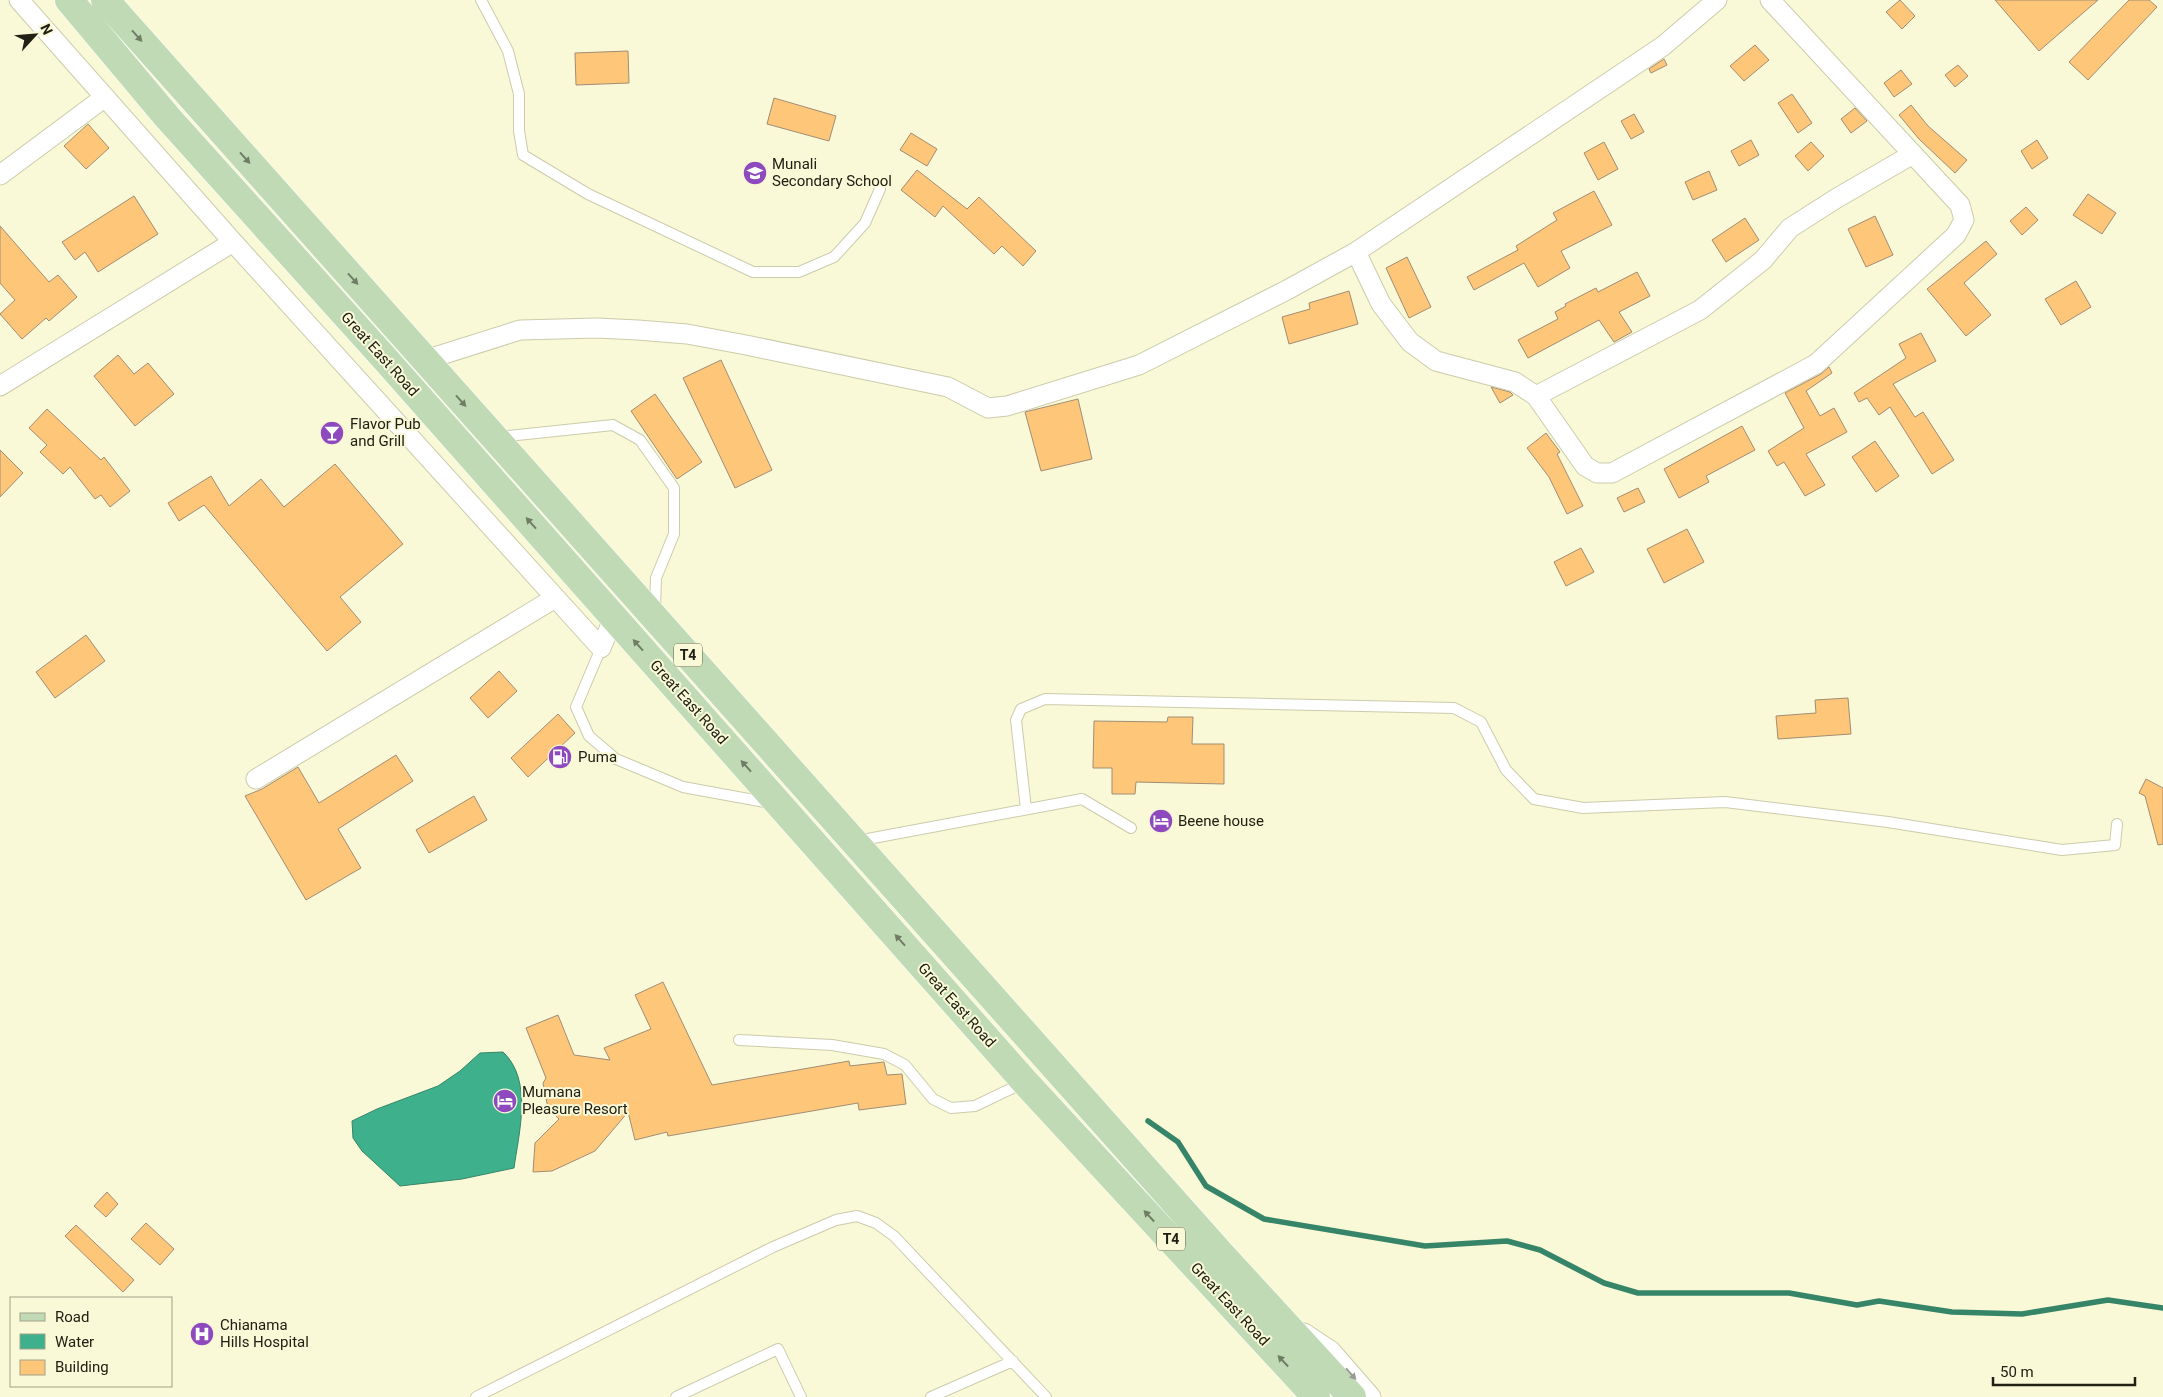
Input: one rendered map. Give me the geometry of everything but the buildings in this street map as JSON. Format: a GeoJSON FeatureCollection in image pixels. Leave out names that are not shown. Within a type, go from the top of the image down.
{"type":"FeatureCollection","features":[{"type":"Feature","properties":{"kind":"main road","name":"Great East Road"},"geometry":{"type":"LineString","coordinates":[[69,0],[168,118],[386,360],[1026,1082],[1316,1397]]}},
{"type":"Feature","properties":{"kind":"main road","name":"Great East Road"},"geometry":{"type":"LineString","coordinates":[[105,0],[854,842],[1352,1397]]}},
{"type":"Feature","properties":{"kind":"street"},"geometry":{"type":"LineString","coordinates":[[19,0],[233,242],[601,648],[614,617]]}},
{"type":"Feature","properties":{"kind":"street"},"geometry":{"type":"LineString","coordinates":[[425,360],[520,330],[598,328],[687,334],[948,387],[988,408],[1007,406],[1139,364],[1287,290],[1356,252],[1663,46],[1717,0]]}},
{"type":"Feature","properties":{"kind":"street"},"geometry":{"type":"LineString","coordinates":[[1356,252],[1381,304],[1410,342],[1436,361],[1515,382],[1536,396],[1585,466],[1598,473],[1612,473],[1816,364],[1956,235],[1964,220],[1960,205],[1770,0]]}},
{"type":"Feature","properties":{"kind":"street"},"geometry":{"type":"LineString","coordinates":[[0,175],[105,97]]}},
{"type":"Feature","properties":{"kind":"street"},"geometry":{"type":"LineString","coordinates":[[1536,396],[1700,310],[1763,260],[1790,228],[1836,198],[1913,154]]}},
{"type":"Feature","properties":{"kind":"street"},"geometry":{"type":"LineString","coordinates":[[0,386],[233,242]]}},
{"type":"Feature","properties":{"kind":"street"},"geometry":{"type":"LineString","coordinates":[[256,779],[555,598]]}},
{"type":"Feature","properties":{"kind":"street"},"geometry":{"type":"LineString","coordinates":[[1272,1310],[1331,1351],[1371,1397]]}},
{"type":"Feature","properties":{"kind":"lane"},"geometry":{"type":"LineString","coordinates":[[481,0],[508,51],[519,94],[519,131],[523,155],[588,194],[632,215],[754,272],[799,272],[834,257],[865,222],[880,189]]}},
{"type":"Feature","properties":{"kind":"lane"},"geometry":{"type":"LineString","coordinates":[[495,438],[614,424],[640,440],[674,488],[674,534],[656,578],[654,617]]}},
{"type":"Feature","properties":{"kind":"lane"},"geometry":{"type":"LineString","coordinates":[[601,648],[576,707],[589,736],[616,759],[683,787],[780,805]]}},
{"type":"Feature","properties":{"kind":"lane"},"geometry":{"type":"LineString","coordinates":[[1026,809],[1016,720],[1021,709],[1046,699],[1454,708],[1481,722],[1506,770],[1534,799],[1583,808],[1725,802],[1888,822],[2062,850],[2115,845],[2117,824]]}},
{"type":"Feature","properties":{"kind":"lane"},"geometry":{"type":"LineString","coordinates":[[854,842],[1082,799],[1131,828]]}},
{"type":"Feature","properties":{"kind":"lane"},"geometry":{"type":"LineString","coordinates":[[739,1040],[832,1045],[884,1054],[904,1065],[934,1099],[951,1108],[975,1106],[1026,1082]]}},
{"type":"Feature","properties":{"kind":"lane"},"geometry":{"type":"LineString","coordinates":[[476,1397],[773,1247],[836,1220],[857,1216],[876,1223],[894,1236],[1046,1397]]}},
{"type":"Feature","properties":{"kind":"lane"},"geometry":{"type":"LineString","coordinates":[[676,1397],[778,1349],[801,1397]]}},
{"type":"Feature","properties":{"kind":"lane"},"geometry":{"type":"LineString","coordinates":[[931,1397],[1013,1361]]}},
{"type":"Feature","properties":{"kind":"water"},"geometry":{"type":"Polygon","coordinates":[[[503,1052],[512,1064],[518,1077],[521,1092],[521,1123],[514,1168],[462,1179],[400,1186],[362,1151],[353,1138],[352,1121],[377,1109],[438,1086],[460,1071],[480,1053],[503,1052]]]}},
{"type":"Feature","properties":{"kind":"waterway"},"geometry":{"type":"LineString","coordinates":[[1148,1121],[1178,1142],[1206,1186],[1264,1219],[1425,1246],[1507,1241],[1540,1250],[1604,1283],[1638,1293],[1789,1293],[1857,1305],[1879,1301],[1952,1312],[2022,1314],[2108,1300],[2163,1308]]}},
{"type":"Feature","properties":{"kind":"place","name":"Munali Secondary School"},"geometry":{"type":"Point","coordinates":[755,173]}},
{"type":"Feature","properties":{"kind":"place","name":"Flavor Pub and Grill"},"geometry":{"type":"Point","coordinates":[332,433]}},
{"type":"Feature","properties":{"kind":"place","name":"Puma"},"geometry":{"type":"Point","coordinates":[560,757]}},
{"type":"Feature","properties":{"kind":"place","name":"Beene house"},"geometry":{"type":"Point","coordinates":[1161,821]}},
{"type":"Feature","properties":{"kind":"place","name":"Mumana Pleasure Resort"},"geometry":{"type":"Point","coordinates":[505,1101]}},
{"type":"Feature","properties":{"kind":"place","name":"Chianama Hills Hospital"},"geometry":{"type":"Point","coordinates":[202,1334]}}]}
